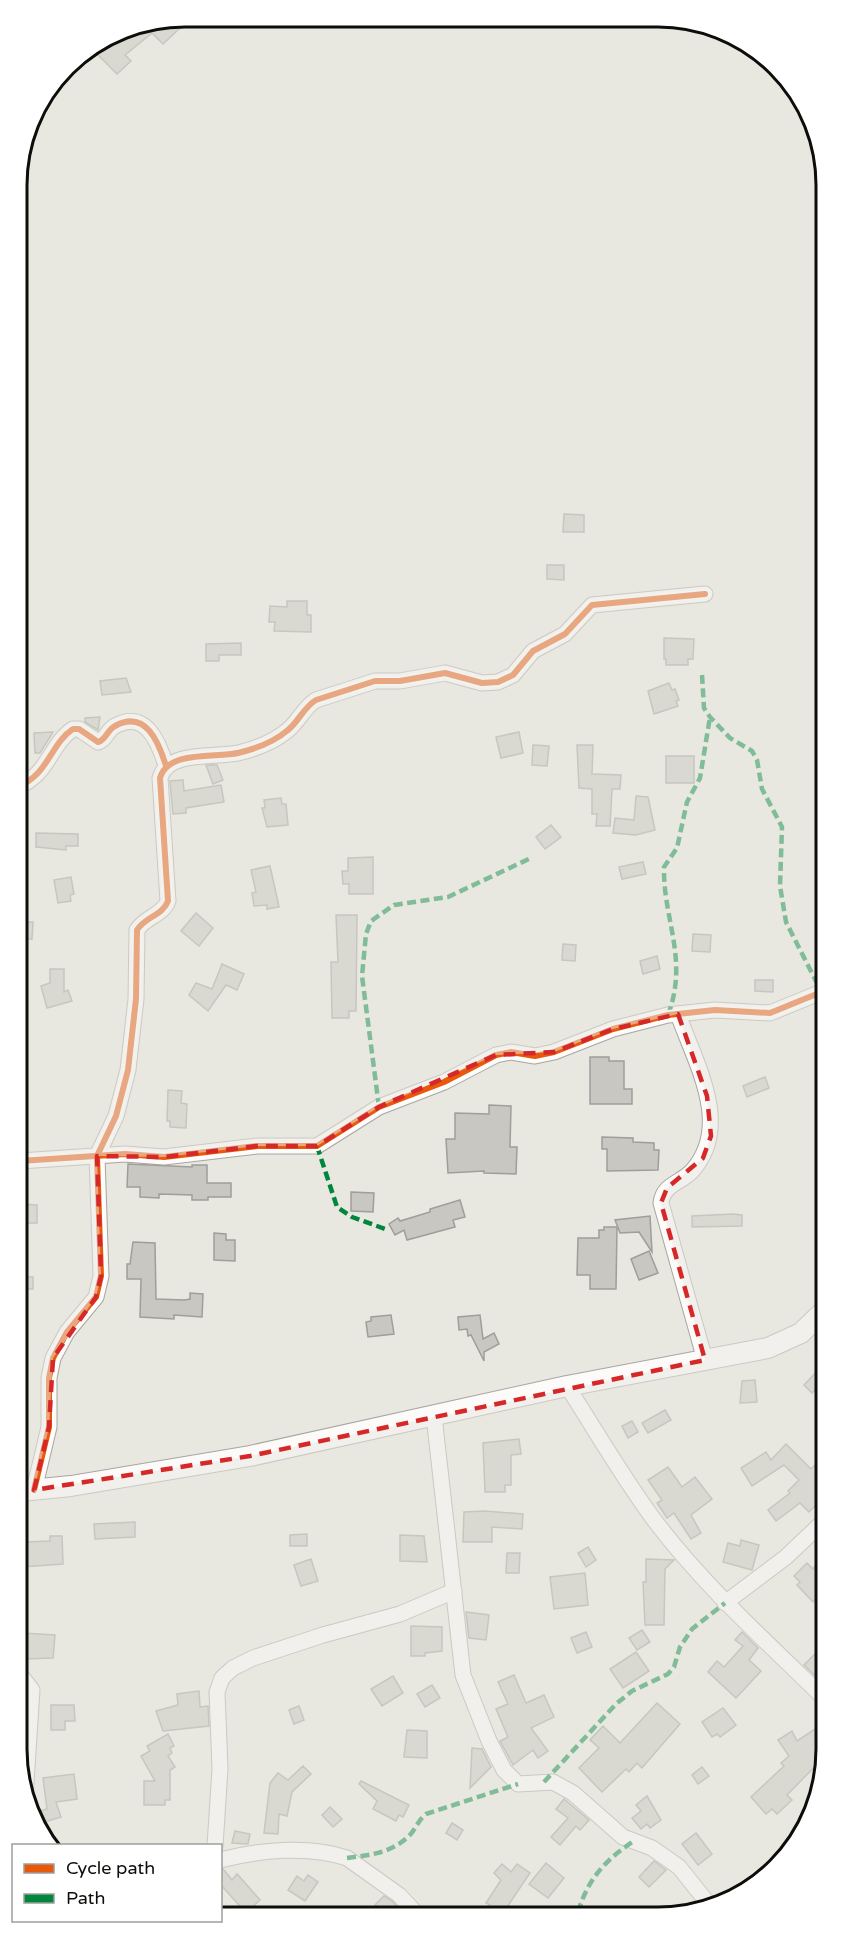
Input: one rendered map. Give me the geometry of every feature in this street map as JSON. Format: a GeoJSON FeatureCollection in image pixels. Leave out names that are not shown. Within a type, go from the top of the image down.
{"type":"FeatureCollection","features":[{"type":"Feature","properties":{"kind":"main road"},"geometry":{"type":"LineString","coordinates":[[28,1490],[71,1486],[250,1456],[567,1386],[768,1348],[801,1333],[816,1319]]}},
{"type":"Feature","properties":{"kind":"street"},"geometry":{"type":"LineString","coordinates":[[28,1490],[49,1427],[49,1378],[53,1358],[67,1332],[96,1297],[101,1276],[97,1156],[116,1116],[128,1070],[136,999],[138,930],[142,922],[164,909],[168,901],[160,778],[166,766],[172,761],[237,753],[261,746],[288,730],[308,704],[375,681],[400,681],[445,673],[482,683],[498,682],[513,675],[533,651],[565,634],[592,605],[705,594]]}},
{"type":"Feature","properties":{"kind":"street"},"geometry":{"type":"LineString","coordinates":[[27,782],[40,772],[73,729],[79,729],[98,742],[102,741],[113,727],[125,723],[140,725],[150,729],[159,741],[166,766]]}},
{"type":"Feature","properties":{"kind":"street"},"geometry":{"type":"LineString","coordinates":[[27,1161],[126,1154],[165,1157],[257,1146],[317,1146],[379,1107],[444,1082],[496,1055],[511,1052],[535,1056],[554,1052],[613,1029],[678,1014],[715,1010],[770,1013],[816,994]]}},
{"type":"Feature","properties":{"kind":"street"},"geometry":{"type":"LineString","coordinates":[[678,1014],[707,1096],[712,1119],[711,1136],[703,1158],[689,1174],[667,1188],[662,1194],[661,1203],[705,1360]]}},
{"type":"Feature","properties":{"kind":"street"},"geometry":{"type":"LineString","coordinates":[[567,1386],[654,1520],[725,1603],[816,1690]]}},
{"type":"Feature","properties":{"kind":"street"},"geometry":{"type":"LineString","coordinates":[[434,1416],[463,1676],[504,1770],[518,1784],[553,1782],[573,1793],[623,1836],[652,1848],[680,1868],[705,1900]]}},
{"type":"Feature","properties":{"kind":"street"},"geometry":{"type":"LineString","coordinates":[[725,1603],[786,1557],[816,1529]]}},
{"type":"Feature","properties":{"kind":"street"},"geometry":{"type":"LineString","coordinates":[[215,1844],[220,1769],[217,1692],[222,1678],[233,1668],[253,1658],[322,1635],[400,1614],[454,1591]]}},
{"type":"Feature","properties":{"kind":"street"},"geometry":{"type":"LineString","coordinates":[[27,1684],[32,1690],[28,1766]]}},
{"type":"Feature","properties":{"kind":"street"},"geometry":{"type":"LineString","coordinates":[[222,1860],[248,1853],[281,1851],[338,1854],[348,1858],[399,1895],[410,1907]]}},
{"type":"Feature","properties":{"kind":"highlighted area"},"geometry":{"type":"Polygon","coordinates":[[[678,1014],[707,1096],[711,1136],[703,1158],[667,1188],[661,1203],[705,1360],[250,1456],[34,1490],[49,1427],[53,1358],[96,1297],[101,1276],[97,1156],[164,1157],[257,1146],[317,1146],[379,1107],[496,1055],[554,1052],[613,1029],[678,1014]]]}},
{"type":"Feature","properties":{"kind":"building"},"geometry":{"type":"Polygon","coordinates":[[[164,28],[180,28],[163,44],[152,33],[125,55],[131,61],[117,74],[97,54],[134,35],[164,28]]]}},
{"type":"Feature","properties":{"kind":"building"},"geometry":{"type":"Polygon","coordinates":[[[564,514],[584,515],[584,532],[563,532],[564,514]]]}},
{"type":"Feature","properties":{"kind":"building"},"geometry":{"type":"Polygon","coordinates":[[[547,565],[564,565],[564,580],[547,579],[547,565]]]}},
{"type":"Feature","properties":{"kind":"building"},"geometry":{"type":"Polygon","coordinates":[[[287,601],[307,601],[307,615],[311,615],[311,632],[274,631],[275,622],[269,622],[270,606],[287,607],[287,601]]]}},
{"type":"Feature","properties":{"kind":"building"},"geometry":{"type":"Polygon","coordinates":[[[664,638],[694,639],[693,659],[688,659],[688,665],[666,665],[664,638]]]}},
{"type":"Feature","properties":{"kind":"building"},"geometry":{"type":"Polygon","coordinates":[[[241,643],[241,655],[219,655],[219,661],[206,661],[206,644],[241,643]]]}},
{"type":"Feature","properties":{"kind":"building"},"geometry":{"type":"Polygon","coordinates":[[[126,678],[131,692],[102,695],[100,681],[126,678]]]}},
{"type":"Feature","properties":{"kind":"building"},"geometry":{"type":"Polygon","coordinates":[[[669,683],[672,690],[675,689],[679,700],[676,701],[678,706],[654,714],[648,691],[669,683]]]}},
{"type":"Feature","properties":{"kind":"building"},"geometry":{"type":"Polygon","coordinates":[[[100,717],[98,730],[85,722],[85,718],[100,717]]]}},
{"type":"Feature","properties":{"kind":"building"},"geometry":{"type":"Polygon","coordinates":[[[53,732],[40,753],[35,753],[34,733],[53,732]]]}},
{"type":"Feature","properties":{"kind":"building"},"geometry":{"type":"Polygon","coordinates":[[[519,732],[523,753],[501,758],[496,737],[519,732]]]}},
{"type":"Feature","properties":{"kind":"building"},"geometry":{"type":"Polygon","coordinates":[[[533,745],[549,746],[547,766],[532,765],[533,745]]]}},
{"type":"Feature","properties":{"kind":"building"},"geometry":{"type":"Polygon","coordinates":[[[577,745],[593,745],[592,774],[621,775],[620,789],[612,789],[610,826],[596,826],[597,814],[592,814],[592,789],[579,788],[577,745]]]}},
{"type":"Feature","properties":{"kind":"building"},"geometry":{"type":"Polygon","coordinates":[[[666,756],[694,756],[694,783],[666,783],[666,756]]]}},
{"type":"Feature","properties":{"kind":"building"},"geometry":{"type":"Polygon","coordinates":[[[206,765],[217,765],[223,780],[213,784],[206,765]]]}},
{"type":"Feature","properties":{"kind":"building"},"geometry":{"type":"Polygon","coordinates":[[[183,780],[184,791],[221,785],[224,802],[186,808],[186,813],[173,814],[170,781],[183,780]]]}},
{"type":"Feature","properties":{"kind":"building"},"geometry":{"type":"Polygon","coordinates":[[[636,796],[648,797],[655,830],[636,835],[613,833],[615,818],[634,820],[636,796]]]}},
{"type":"Feature","properties":{"kind":"building"},"geometry":{"type":"Polygon","coordinates":[[[281,798],[282,804],[286,804],[288,825],[267,827],[262,808],[265,808],[264,800],[281,798]]]}},
{"type":"Feature","properties":{"kind":"building"},"geometry":{"type":"Polygon","coordinates":[[[551,825],[561,837],[545,849],[536,837],[551,825]]]}},
{"type":"Feature","properties":{"kind":"building"},"geometry":{"type":"Polygon","coordinates":[[[36,833],[78,834],[78,846],[66,846],[66,850],[36,847],[36,833]]]}},
{"type":"Feature","properties":{"kind":"building"},"geometry":{"type":"Polygon","coordinates":[[[373,857],[373,894],[349,894],[349,884],[343,884],[342,871],[348,871],[348,858],[373,857]]]}},
{"type":"Feature","properties":{"kind":"building"},"geometry":{"type":"Polygon","coordinates":[[[643,862],[646,874],[622,879],[619,867],[643,862]]]}},
{"type":"Feature","properties":{"kind":"building"},"geometry":{"type":"Polygon","coordinates":[[[270,866],[279,907],[267,909],[267,905],[254,906],[252,893],[256,892],[251,870],[270,866]]]}},
{"type":"Feature","properties":{"kind":"building"},"geometry":{"type":"Polygon","coordinates":[[[71,877],[74,894],[70,895],[71,901],[58,903],[54,880],[71,877]]]}},
{"type":"Feature","properties":{"kind":"building"},"geometry":{"type":"Polygon","coordinates":[[[196,913],[213,928],[199,946],[181,931],[196,913]]]}},
{"type":"Feature","properties":{"kind":"building"},"geometry":{"type":"Polygon","coordinates":[[[336,915],[357,915],[356,1011],[349,1011],[349,1018],[332,1018],[331,962],[338,962],[336,915]]]}},
{"type":"Feature","properties":{"kind":"building"},"geometry":{"type":"Polygon","coordinates":[[[27,922],[33,922],[32,939],[27,939],[27,922]]]}},
{"type":"Feature","properties":{"kind":"building"},"geometry":{"type":"Polygon","coordinates":[[[693,934],[711,935],[710,952],[692,951],[693,934]]]}},
{"type":"Feature","properties":{"kind":"building"},"geometry":{"type":"Polygon","coordinates":[[[563,944],[576,945],[575,961],[562,960],[563,944]]]}},
{"type":"Feature","properties":{"kind":"building"},"geometry":{"type":"Polygon","coordinates":[[[657,956],[660,969],[643,974],[640,961],[657,956]]]}},
{"type":"Feature","properties":{"kind":"building"},"geometry":{"type":"Polygon","coordinates":[[[222,964],[244,974],[237,990],[226,985],[208,1011],[189,995],[196,983],[212,989],[222,964]]]}},
{"type":"Feature","properties":{"kind":"building"},"geometry":{"type":"Polygon","coordinates":[[[50,969],[64,969],[64,992],[68,990],[72,1001],[47,1008],[41,986],[50,983],[50,969]]]}},
{"type":"Feature","properties":{"kind":"building"},"geometry":{"type":"Polygon","coordinates":[[[755,980],[773,980],[773,992],[755,991],[755,980]]]}},
{"type":"Feature","properties":{"kind":"building"},"geometry":{"type":"Polygon","coordinates":[[[590,1057],[609,1057],[609,1061],[624,1061],[624,1089],[632,1089],[632,1104],[590,1104],[590,1057]]]}},
{"type":"Feature","properties":{"kind":"building"},"geometry":{"type":"Polygon","coordinates":[[[765,1077],[769,1088],[747,1097],[743,1086],[765,1077]]]}},
{"type":"Feature","properties":{"kind":"building"},"geometry":{"type":"Polygon","coordinates":[[[168,1090],[182,1091],[181,1103],[187,1104],[186,1128],[170,1127],[170,1121],[167,1121],[168,1090]]]}},
{"type":"Feature","properties":{"kind":"building"},"geometry":{"type":"Polygon","coordinates":[[[489,1105],[511,1106],[510,1147],[517,1147],[516,1174],[484,1173],[484,1171],[448,1173],[446,1139],[455,1139],[455,1113],[489,1114],[489,1105]]]}},
{"type":"Feature","properties":{"kind":"building"},"geometry":{"type":"Polygon","coordinates":[[[602,1137],[633,1138],[633,1142],[654,1143],[654,1150],[659,1150],[658,1170],[607,1171],[607,1149],[602,1149],[602,1137]]]}},
{"type":"Feature","properties":{"kind":"building"},"geometry":{"type":"Polygon","coordinates":[[[128,1164],[192,1167],[192,1165],[207,1165],[207,1183],[231,1183],[231,1197],[192,1200],[192,1195],[159,1194],[159,1198],[140,1197],[140,1187],[127,1187],[128,1164]]]}},
{"type":"Feature","properties":{"kind":"building"},"geometry":{"type":"Polygon","coordinates":[[[351,1192],[374,1193],[373,1212],[351,1211],[351,1192]]]}},
{"type":"Feature","properties":{"kind":"building"},"geometry":{"type":"Polygon","coordinates":[[[460,1200],[465,1217],[453,1220],[455,1227],[407,1240],[404,1230],[395,1235],[389,1224],[398,1218],[400,1221],[460,1200]]]}},
{"type":"Feature","properties":{"kind":"building"},"geometry":{"type":"Polygon","coordinates":[[[27,1204],[37,1205],[37,1223],[27,1223],[27,1204]]]}},
{"type":"Feature","properties":{"kind":"building"},"geometry":{"type":"Polygon","coordinates":[[[742,1215],[742,1226],[692,1227],[692,1216],[742,1215]]]}},
{"type":"Feature","properties":{"kind":"building"},"geometry":{"type":"Polygon","coordinates":[[[650,1216],[652,1252],[639,1232],[620,1233],[615,1220],[650,1216]]]}},
{"type":"Feature","properties":{"kind":"building"},"geometry":{"type":"Polygon","coordinates":[[[604,1227],[617,1227],[616,1289],[590,1289],[590,1275],[577,1275],[578,1238],[599,1238],[599,1230],[604,1230],[604,1227]]]}},
{"type":"Feature","properties":{"kind":"building"},"geometry":{"type":"Polygon","coordinates":[[[214,1233],[226,1234],[226,1240],[235,1240],[235,1261],[214,1260],[214,1233]]]}},
{"type":"Feature","properties":{"kind":"building"},"geometry":{"type":"Polygon","coordinates":[[[133,1242],[155,1243],[156,1299],[184,1300],[190,1299],[190,1293],[203,1294],[202,1317],[174,1315],[174,1319],[140,1317],[141,1279],[127,1279],[127,1264],[130,1264],[133,1242]]]}},
{"type":"Feature","properties":{"kind":"building"},"geometry":{"type":"Polygon","coordinates":[[[649,1251],[658,1273],[639,1280],[631,1259],[649,1251]]]}},
{"type":"Feature","properties":{"kind":"building"},"geometry":{"type":"Polygon","coordinates":[[[27,1277],[33,1277],[33,1289],[27,1289],[27,1277]]]}},
{"type":"Feature","properties":{"kind":"building"},"geometry":{"type":"Polygon","coordinates":[[[391,1315],[394,1334],[368,1337],[366,1322],[371,1321],[371,1317],[391,1315]]]}},
{"type":"Feature","properties":{"kind":"building"},"geometry":{"type":"Polygon","coordinates":[[[480,1315],[483,1339],[494,1333],[499,1344],[484,1352],[484,1361],[471,1335],[468,1336],[467,1329],[459,1330],[458,1317],[480,1315]]]}},
{"type":"Feature","properties":{"kind":"building"},"geometry":{"type":"Polygon","coordinates":[[[816,1372],[816,1389],[812,1393],[804,1385],[816,1372]]]}},
{"type":"Feature","properties":{"kind":"building"},"geometry":{"type":"Polygon","coordinates":[[[755,1380],[757,1402],[740,1403],[742,1381],[755,1380]]]}},
{"type":"Feature","properties":{"kind":"building"},"geometry":{"type":"Polygon","coordinates":[[[665,1410],[671,1420],[648,1433],[642,1423],[665,1410]]]}},
{"type":"Feature","properties":{"kind":"building"},"geometry":{"type":"Polygon","coordinates":[[[632,1421],[638,1432],[628,1438],[622,1426],[632,1421]]]}},
{"type":"Feature","properties":{"kind":"building"},"geometry":{"type":"Polygon","coordinates":[[[519,1439],[521,1454],[511,1455],[511,1485],[505,1485],[505,1492],[485,1492],[483,1443],[519,1439]]]}},
{"type":"Feature","properties":{"kind":"building"},"geometry":{"type":"Polygon","coordinates":[[[786,1444],[811,1469],[816,1466],[816,1505],[809,1512],[800,1503],[776,1521],[768,1510],[790,1493],[788,1491],[799,1480],[784,1465],[752,1486],[741,1468],[766,1452],[771,1460],[786,1444]]]}},
{"type":"Feature","properties":{"kind":"building"},"geometry":{"type":"Polygon","coordinates":[[[668,1467],[682,1487],[695,1477],[712,1499],[691,1515],[701,1533],[691,1539],[674,1513],[667,1518],[657,1503],[662,1500],[648,1480],[668,1467]]]}},
{"type":"Feature","properties":{"kind":"building"},"geometry":{"type":"Polygon","coordinates":[[[464,1512],[523,1514],[522,1529],[492,1527],[492,1542],[463,1542],[464,1512]]]}},
{"type":"Feature","properties":{"kind":"building"},"geometry":{"type":"Polygon","coordinates":[[[135,1522],[135,1537],[95,1539],[94,1524],[135,1522]]]}},
{"type":"Feature","properties":{"kind":"building"},"geometry":{"type":"Polygon","coordinates":[[[307,1534],[307,1546],[290,1546],[290,1535],[307,1534]]]}},
{"type":"Feature","properties":{"kind":"building"},"geometry":{"type":"Polygon","coordinates":[[[400,1535],[424,1536],[427,1562],[400,1561],[400,1535]]]}},
{"type":"Feature","properties":{"kind":"building"},"geometry":{"type":"Polygon","coordinates":[[[50,1536],[62,1536],[63,1564],[27,1567],[27,1542],[50,1541],[50,1536]]]}},
{"type":"Feature","properties":{"kind":"building"},"geometry":{"type":"Polygon","coordinates":[[[741,1540],[759,1545],[752,1570],[723,1562],[728,1543],[740,1546],[741,1540]]]}},
{"type":"Feature","properties":{"kind":"building"},"geometry":{"type":"Polygon","coordinates":[[[588,1547],[596,1560],[586,1567],[578,1553],[588,1547]]]}},
{"type":"Feature","properties":{"kind":"building"},"geometry":{"type":"Polygon","coordinates":[[[507,1553],[520,1553],[519,1573],[506,1573],[507,1553]]]}},
{"type":"Feature","properties":{"kind":"building"},"geometry":{"type":"Polygon","coordinates":[[[311,1559],[318,1581],[301,1586],[294,1565],[311,1559]]]}},
{"type":"Feature","properties":{"kind":"building"},"geometry":{"type":"Polygon","coordinates":[[[646,1559],[674,1560],[665,1569],[664,1625],[645,1625],[643,1582],[646,1582],[646,1559]]]}},
{"type":"Feature","properties":{"kind":"building"},"geometry":{"type":"Polygon","coordinates":[[[807,1563],[813,1569],[816,1565],[816,1599],[813,1602],[797,1585],[800,1582],[794,1576],[807,1563]]]}},
{"type":"Feature","properties":{"kind":"building"},"geometry":{"type":"Polygon","coordinates":[[[585,1573],[588,1605],[554,1609],[550,1577],[585,1573]]]}},
{"type":"Feature","properties":{"kind":"building"},"geometry":{"type":"Polygon","coordinates":[[[466,1612],[489,1615],[486,1640],[469,1638],[466,1612]]]}},
{"type":"Feature","properties":{"kind":"building"},"geometry":{"type":"Polygon","coordinates":[[[411,1626],[442,1627],[442,1651],[425,1653],[425,1656],[411,1656],[411,1626]]]}},
{"type":"Feature","properties":{"kind":"building"},"geometry":{"type":"Polygon","coordinates":[[[642,1630],[650,1642],[637,1650],[629,1638],[642,1630]]]}},
{"type":"Feature","properties":{"kind":"building"},"geometry":{"type":"Polygon","coordinates":[[[586,1632],[592,1647],[577,1653],[571,1638],[586,1632]]]}},
{"type":"Feature","properties":{"kind":"building"},"geometry":{"type":"Polygon","coordinates":[[[742,1632],[758,1648],[749,1660],[761,1671],[736,1698],[708,1672],[717,1661],[724,1667],[743,1646],[735,1640],[742,1632]]]}},
{"type":"Feature","properties":{"kind":"building"},"geometry":{"type":"Polygon","coordinates":[[[27,1633],[55,1635],[53,1658],[27,1659],[27,1633]]]}},
{"type":"Feature","properties":{"kind":"building"},"geometry":{"type":"Polygon","coordinates":[[[636,1652],[649,1671],[623,1688],[610,1669],[636,1652]]]}},
{"type":"Feature","properties":{"kind":"building"},"geometry":{"type":"Polygon","coordinates":[[[816,1653],[816,1676],[804,1665],[816,1653]]]}},
{"type":"Feature","properties":{"kind":"building"},"geometry":{"type":"Polygon","coordinates":[[[514,1675],[526,1703],[544,1695],[554,1717],[531,1728],[548,1751],[538,1758],[533,1750],[513,1765],[500,1741],[508,1737],[496,1709],[508,1704],[498,1682],[514,1675]]]}},
{"type":"Feature","properties":{"kind":"building"},"geometry":{"type":"Polygon","coordinates":[[[393,1676],[403,1693],[382,1706],[371,1689],[393,1676]]]}},
{"type":"Feature","properties":{"kind":"building"},"geometry":{"type":"Polygon","coordinates":[[[432,1685],[440,1698],[425,1707],[417,1694],[432,1685]]]}},
{"type":"Feature","properties":{"kind":"building"},"geometry":{"type":"Polygon","coordinates":[[[199,1691],[200,1707],[208,1706],[209,1726],[163,1731],[156,1711],[178,1705],[177,1694],[199,1691]]]}},
{"type":"Feature","properties":{"kind":"building"},"geometry":{"type":"Polygon","coordinates":[[[657,1703],[680,1724],[642,1768],[637,1763],[629,1772],[626,1769],[602,1792],[579,1768],[599,1748],[590,1740],[603,1726],[620,1743],[657,1703]]]}},
{"type":"Feature","properties":{"kind":"building"},"geometry":{"type":"Polygon","coordinates":[[[51,1705],[74,1705],[75,1721],[65,1721],[65,1730],[51,1730],[51,1705]]]}},
{"type":"Feature","properties":{"kind":"building"},"geometry":{"type":"Polygon","coordinates":[[[299,1706],[304,1720],[294,1724],[289,1710],[299,1706]]]}},
{"type":"Feature","properties":{"kind":"building"},"geometry":{"type":"Polygon","coordinates":[[[723,1708],[736,1725],[720,1737],[717,1734],[712,1737],[702,1722],[723,1708]]]}},
{"type":"Feature","properties":{"kind":"building"},"geometry":{"type":"Polygon","coordinates":[[[816,1729],[815,1766],[787,1795],[792,1800],[777,1814],[772,1809],[766,1814],[751,1797],[784,1766],[781,1763],[789,1756],[778,1740],[792,1731],[797,1741],[816,1729]]]}},
{"type":"Feature","properties":{"kind":"building"},"geometry":{"type":"Polygon","coordinates":[[[407,1730],[427,1731],[427,1758],[404,1757],[407,1730]]]}},
{"type":"Feature","properties":{"kind":"building"},"geometry":{"type":"Polygon","coordinates":[[[168,1734],[174,1746],[170,1748],[172,1753],[168,1756],[175,1767],[170,1770],[170,1800],[165,1800],[165,1805],[144,1805],[144,1781],[155,1781],[141,1756],[150,1751],[147,1746],[168,1734]]]}},
{"type":"Feature","properties":{"kind":"building"},"geometry":{"type":"Polygon","coordinates":[[[472,1748],[482,1749],[491,1767],[470,1788],[472,1748]]]}},
{"type":"Feature","properties":{"kind":"building"},"geometry":{"type":"Polygon","coordinates":[[[303,1766],[311,1774],[292,1792],[287,1816],[279,1814],[278,1834],[264,1833],[270,1783],[278,1773],[288,1780],[303,1766]]]}},
{"type":"Feature","properties":{"kind":"building"},"geometry":{"type":"Polygon","coordinates":[[[702,1767],[709,1776],[698,1784],[692,1775],[702,1767]]]}},
{"type":"Feature","properties":{"kind":"building"},"geometry":{"type":"Polygon","coordinates":[[[74,1774],[77,1799],[56,1802],[61,1817],[45,1822],[40,1811],[47,1809],[43,1778],[74,1774]]]}},
{"type":"Feature","properties":{"kind":"building"},"geometry":{"type":"Polygon","coordinates":[[[361,1781],[409,1805],[403,1817],[399,1815],[396,1821],[373,1809],[377,1801],[359,1784],[361,1781]]]}},
{"type":"Feature","properties":{"kind":"building"},"geometry":{"type":"Polygon","coordinates":[[[647,1796],[661,1820],[650,1828],[647,1824],[641,1829],[632,1818],[641,1811],[636,1805],[647,1796]]]}},
{"type":"Feature","properties":{"kind":"building"},"geometry":{"type":"Polygon","coordinates":[[[564,1799],[589,1820],[580,1830],[576,1826],[560,1845],[551,1837],[568,1818],[556,1809],[564,1799]]]}},
{"type":"Feature","properties":{"kind":"building"},"geometry":{"type":"Polygon","coordinates":[[[330,1807],[342,1819],[333,1827],[322,1815],[330,1807]]]}},
{"type":"Feature","properties":{"kind":"building"},"geometry":{"type":"Polygon","coordinates":[[[452,1823],[463,1830],[457,1840],[446,1833],[452,1823]]]}},
{"type":"Feature","properties":{"kind":"building"},"geometry":{"type":"Polygon","coordinates":[[[235,1831],[250,1834],[248,1844],[232,1843],[235,1831]]]}},
{"type":"Feature","properties":{"kind":"building"},"geometry":{"type":"Polygon","coordinates":[[[696,1833],[712,1854],[698,1865],[682,1844],[696,1833]]]}},
{"type":"Feature","properties":{"kind":"building"},"geometry":{"type":"Polygon","coordinates":[[[654,1861],[666,1870],[649,1887],[639,1877],[654,1861]]]}},
{"type":"Feature","properties":{"kind":"building"},"geometry":{"type":"Polygon","coordinates":[[[546,1863],[564,1878],[548,1898],[529,1884],[546,1863]]]}},
{"type":"Feature","properties":{"kind":"building"},"geometry":{"type":"Polygon","coordinates":[[[502,1864],[511,1872],[517,1864],[530,1873],[507,1907],[489,1907],[490,1905],[486,1903],[501,1880],[494,1873],[502,1864]]]}},
{"type":"Feature","properties":{"kind":"building"},"geometry":{"type":"Polygon","coordinates":[[[222,1869],[232,1880],[237,1874],[260,1900],[252,1907],[241,1907],[222,1886],[222,1869]]]}},
{"type":"Feature","properties":{"kind":"building"},"geometry":{"type":"Polygon","coordinates":[[[308,1875],[318,1882],[305,1901],[288,1890],[297,1876],[304,1881],[308,1875]]]}},
{"type":"Feature","properties":{"kind":"building"},"geometry":{"type":"Polygon","coordinates":[[[384,1896],[398,1907],[377,1907],[375,1905],[384,1896]]]}},
{"type":"Feature","properties":{"kind":"marked path"},"geometry":{"type":"LineString","coordinates":[[702,675],[704,708],[730,738],[752,751],[757,760],[762,789],[782,827],[780,886],[786,922],[816,981]]}},
{"type":"Feature","properties":{"kind":"marked path"},"geometry":{"type":"LineString","coordinates":[[668,1015],[674,995],[676,958],[667,905],[664,867],[677,848],[687,802],[700,778],[710,717]]}},
{"type":"Feature","properties":{"kind":"marked path"},"geometry":{"type":"LineString","coordinates":[[379,1107],[362,976],[366,934],[371,921],[394,905],[448,897],[531,858]]}},
{"type":"Feature","properties":{"kind":"marked path"},"geometry":{"type":"LineString","coordinates":[[317,1146],[337,1207],[352,1217],[388,1230]]}},
{"type":"Feature","properties":{"kind":"marked path"},"geometry":{"type":"LineString","coordinates":[[544,1782],[616,1704],[632,1691],[668,1674],[674,1667],[680,1647],[692,1629],[725,1603]]}},
{"type":"Feature","properties":{"kind":"marked path"},"geometry":{"type":"LineString","coordinates":[[347,1858],[388,1850],[409,1836],[426,1814],[518,1784]]}},
{"type":"Feature","properties":{"kind":"marked path"},"geometry":{"type":"LineString","coordinates":[[580,1907],[592,1880],[599,1871],[614,1855],[634,1841]]}},
{"type":"Feature","properties":{"kind":"cycle path"},"geometry":{"type":"LineString","coordinates":[[34,1490],[49,1427],[49,1378],[53,1358],[67,1332],[96,1297],[101,1276],[97,1156],[116,1116],[128,1070],[136,999],[137,930],[162,910],[168,901],[160,778],[165,769],[182,759],[238,753],[264,744],[288,730],[316,700],[375,681],[400,681],[445,673],[482,683],[498,682],[513,675],[533,651],[565,634],[592,605],[705,594]]}},
{"type":"Feature","properties":{"kind":"cycle path"},"geometry":{"type":"LineString","coordinates":[[27,782],[37,774],[59,742],[73,729],[79,729],[98,742],[115,726],[126,722],[135,722],[150,731],[166,766]]}},
{"type":"Feature","properties":{"kind":"cycle path"},"geometry":{"type":"LineString","coordinates":[[27,1161],[125,1154],[164,1157],[257,1146],[317,1146],[379,1107],[444,1082],[496,1055],[511,1052],[535,1056],[554,1052],[613,1029],[668,1015],[715,1010],[770,1013],[816,994]]}}]}
